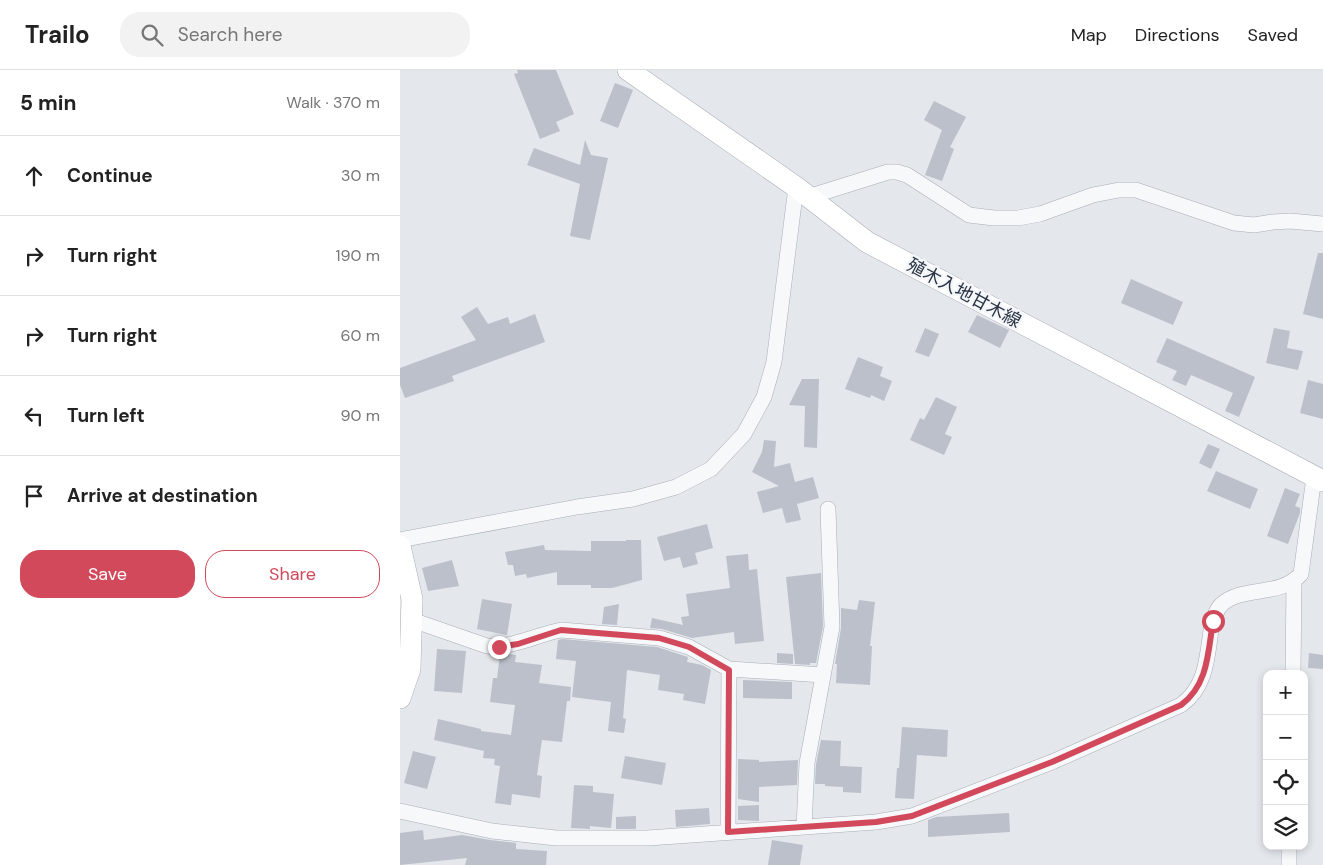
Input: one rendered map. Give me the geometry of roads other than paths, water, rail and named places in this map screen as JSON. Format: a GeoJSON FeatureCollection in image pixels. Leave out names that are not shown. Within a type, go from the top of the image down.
{"type":"FeatureCollection","features":[{"type":"Feature","properties":{"kind":"main road","name":"殖木入地甘木線"},"geometry":{"type":"LineString","coordinates":[[628,70],[802,192],[867,242],[1318,479]]}},
{"type":"Feature","properties":{"kind":"main road"},"geometry":{"type":"LineString","coordinates":[[400,546],[412,599],[410,669],[400,698]]}},
{"type":"Feature","properties":{"kind":"street"},"geometry":{"type":"LineString","coordinates":[[400,540],[577,506],[632,499],[676,487],[711,469],[744,434],[764,397],[774,362],[802,192],[888,172],[897,172],[907,175],[969,215],[1018,218],[1040,214],[1092,195],[1119,190],[1136,190],[1234,223],[1254,226],[1290,221],[1323,224]]}},
{"type":"Feature","properties":{"kind":"street"},"geometry":{"type":"LineString","coordinates":[[400,811],[492,831],[556,838],[648,838],[876,822],[912,816],[1052,762],[1181,705],[1192,697],[1202,680],[1208,657],[1213,621],[1219,606],[1232,598],[1278,588],[1294,581],[1301,574],[1318,479]]}},
{"type":"Feature","properties":{"kind":"street"},"geometry":{"type":"LineString","coordinates":[[804,827],[807,763],[832,627],[828,508]]}},
{"type":"Feature","properties":{"kind":"street"},"geometry":{"type":"LineString","coordinates":[[1292,670],[1294,581]]}},
{"type":"Feature","properties":{"kind":"street"},"geometry":{"type":"LineString","coordinates":[[412,620],[487,646],[499,647],[518,644],[561,630],[659,638],[689,647],[729,670],[823,675]]}},
{"type":"Feature","properties":{"kind":"street"},"geometry":{"type":"LineString","coordinates":[[728,832],[729,670]]}},
{"type":"Feature","properties":{"kind":"street"},"geometry":{"type":"LineString","coordinates":[[1289,850],[1289,865]]}}]}
